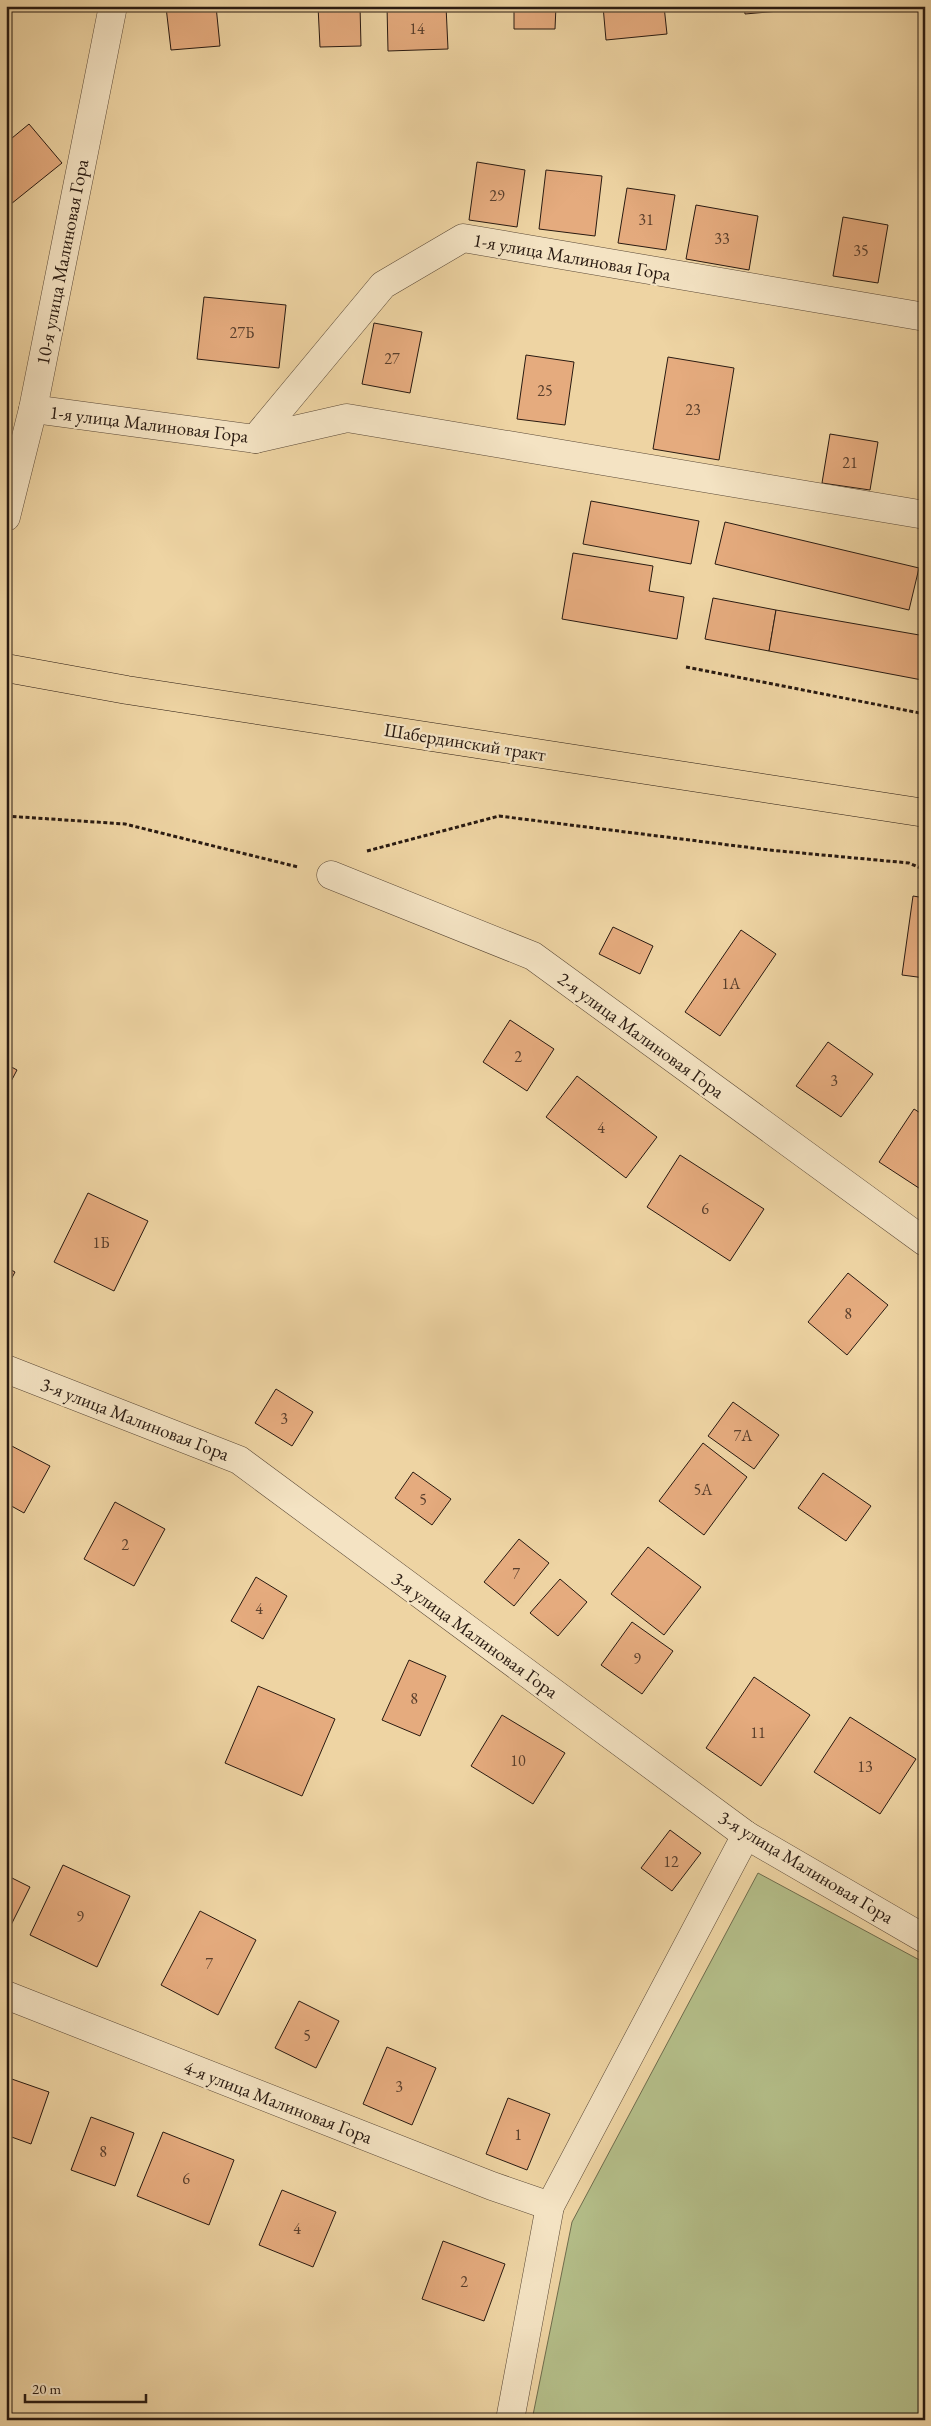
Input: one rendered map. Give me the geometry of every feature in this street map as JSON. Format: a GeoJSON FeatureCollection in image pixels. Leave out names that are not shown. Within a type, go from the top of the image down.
{"type":"FeatureCollection","features":[{"type":"Feature","properties":{"kind":"main road","name":"Шабердинский тракт"},"geometry":{"type":"LineString","coordinates":[[6,668],[127,690],[925,813]]}},
{"type":"Feature","properties":{"kind":"street","name":"10-я улица Малиновая Гора"},"geometry":{"type":"LineString","coordinates":[[6,517],[33,409],[113,6]]}},
{"type":"Feature","properties":{"kind":"street","name":"1-я улица Малиновая Гора"},"geometry":{"type":"LineString","coordinates":[[33,409],[255,440],[382,285],[463,238],[925,317]]}},
{"type":"Feature","properties":{"kind":"street"},"geometry":{"type":"LineString","coordinates":[[255,440],[347,418],[925,515]]}},
{"type":"Feature","properties":{"kind":"street","name":"2-я улица Малиновая Гора"},"geometry":{"type":"LineString","coordinates":[[331,875],[533,956],[925,1242]]}},
{"type":"Feature","properties":{"kind":"street","name":"3-я улица Малиновая Гора"},"geometry":{"type":"LineString","coordinates":[[6,1369],[239,1460],[746,1835],[925,1939]]}},
{"type":"Feature","properties":{"kind":"street"},"geometry":{"type":"LineString","coordinates":[[510,2420],[550,2206],[746,1835]]}},
{"type":"Feature","properties":{"kind":"street","name":"4-я улица Малиновая Гора"},"geometry":{"type":"LineString","coordinates":[[6,1995],[492,2186],[550,2206]]}},
{"type":"Feature","properties":{"kind":"path"},"geometry":{"type":"LineString","coordinates":[[686,667],[925,714]]}},
{"type":"Feature","properties":{"kind":"path"},"geometry":{"type":"LineString","coordinates":[[6,816],[125,824],[331,875],[362,852],[499,816],[769,850],[909,863],[925,870]]}},
{"type":"Feature","properties":{"kind":"green space"},"geometry":{"type":"Polygon","coordinates":[[[758,1873],[925,1963],[925,2420],[532,2420],[572,2222],[758,1873]]]}},
{"type":"Feature","properties":{"kind":"building"},"geometry":{"type":"Polygon","coordinates":[[[216,6],[220,46],[171,50],[166,7],[216,6]]]}},
{"type":"Feature","properties":{"kind":"building"},"geometry":{"type":"Polygon","coordinates":[[[318,6],[360,6],[361,46],[320,47],[318,6]]]}},
{"type":"Feature","properties":{"kind":"building"},"geometry":{"type":"Polygon","coordinates":[[[387,6],[446,6],[448,49],[388,51],[387,6]]]}},
{"type":"Feature","properties":{"kind":"building"},"geometry":{"type":"Polygon","coordinates":[[[514,6],[556,6],[555,29],[514,29],[514,6]]]}},
{"type":"Feature","properties":{"kind":"building"},"geometry":{"type":"Polygon","coordinates":[[[603,6],[664,6],[667,34],[606,40],[603,6]]]}},
{"type":"Feature","properties":{"kind":"building"},"geometry":{"type":"Polygon","coordinates":[[[744,6],[802,6],[802,9],[745,14],[744,6]]]}},
{"type":"Feature","properties":{"kind":"building"},"geometry":{"type":"Polygon","coordinates":[[[29,124],[62,163],[6,208],[6,143],[29,124]]]}},
{"type":"Feature","properties":{"kind":"building"},"geometry":{"type":"Polygon","coordinates":[[[477,162],[525,170],[517,227],[469,220],[477,162]]]}},
{"type":"Feature","properties":{"kind":"building"},"geometry":{"type":"Polygon","coordinates":[[[546,170],[602,176],[595,236],[539,229],[546,170]]]}},
{"type":"Feature","properties":{"kind":"building"},"geometry":{"type":"Polygon","coordinates":[[[627,188],[675,195],[666,250],[618,243],[627,188]]]}},
{"type":"Feature","properties":{"kind":"building"},"geometry":{"type":"Polygon","coordinates":[[[696,205],[758,216],[749,270],[686,259],[696,205]]]}},
{"type":"Feature","properties":{"kind":"building"},"geometry":{"type":"Polygon","coordinates":[[[843,217],[888,225],[878,283],[833,276],[843,217]]]}},
{"type":"Feature","properties":{"kind":"building"},"geometry":{"type":"Polygon","coordinates":[[[925,271],[925,291],[921,290],[925,271]]]}},
{"type":"Feature","properties":{"kind":"building"},"geometry":{"type":"Polygon","coordinates":[[[204,297],[286,305],[279,368],[197,359],[204,297]]]}},
{"type":"Feature","properties":{"kind":"building"},"geometry":{"type":"Polygon","coordinates":[[[374,323],[422,332],[410,393],[362,384],[374,323]]]}},
{"type":"Feature","properties":{"kind":"building"},"geometry":{"type":"Polygon","coordinates":[[[526,355],[574,362],[565,425],[517,419],[526,355]]]}},
{"type":"Feature","properties":{"kind":"building"},"geometry":{"type":"Polygon","coordinates":[[[668,357],[734,368],[719,460],[653,449],[668,357]]]}},
{"type":"Feature","properties":{"kind":"building"},"geometry":{"type":"Polygon","coordinates":[[[830,434],[878,442],[870,490],[822,483],[830,434]]]}},
{"type":"Feature","properties":{"kind":"building"},"geometry":{"type":"Polygon","coordinates":[[[591,501],[699,521],[691,564],[583,544],[591,501]]]}},
{"type":"Feature","properties":{"kind":"building"},"geometry":{"type":"Polygon","coordinates":[[[725,522],[919,568],[909,610],[715,564],[725,522]]]}},
{"type":"Feature","properties":{"kind":"building"},"geometry":{"type":"Polygon","coordinates":[[[573,553],[653,566],[649,591],[684,597],[677,639],[562,619],[573,553]]]}},
{"type":"Feature","properties":{"kind":"building"},"geometry":{"type":"Polygon","coordinates":[[[713,598],[776,610],[769,651],[705,639],[713,598]]]}},
{"type":"Feature","properties":{"kind":"building"},"geometry":{"type":"Polygon","coordinates":[[[776,610],[925,636],[925,666],[922,680],[769,651],[776,610]]]}},
{"type":"Feature","properties":{"kind":"building"},"geometry":{"type":"Polygon","coordinates":[[[913,896],[925,898],[925,978],[902,975],[913,896]]]}},
{"type":"Feature","properties":{"kind":"building"},"geometry":{"type":"Polygon","coordinates":[[[613,927],[653,946],[640,974],[599,954],[613,927]]]}},
{"type":"Feature","properties":{"kind":"building"},"geometry":{"type":"Polygon","coordinates":[[[741,930],[776,954],[720,1036],[685,1012],[741,930]]]}},
{"type":"Feature","properties":{"kind":"building"},"geometry":{"type":"Polygon","coordinates":[[[510,1020],[554,1049],[527,1091],[483,1062],[510,1020]]]}},
{"type":"Feature","properties":{"kind":"building"},"geometry":{"type":"Polygon","coordinates":[[[828,1042],[873,1074],[841,1117],[796,1086],[828,1042]]]}},
{"type":"Feature","properties":{"kind":"building"},"geometry":{"type":"Polygon","coordinates":[[[6,1064],[17,1070],[6,1091],[6,1064]]]}},
{"type":"Feature","properties":{"kind":"building"},"geometry":{"type":"Polygon","coordinates":[[[577,1076],[657,1137],[626,1178],[546,1117],[577,1076]]]}},
{"type":"Feature","properties":{"kind":"building"},"geometry":{"type":"Polygon","coordinates":[[[914,1109],[925,1116],[925,1192],[879,1162],[914,1109]]]}},
{"type":"Feature","properties":{"kind":"building"},"geometry":{"type":"Polygon","coordinates":[[[680,1155],[764,1209],[730,1261],[647,1207],[680,1155]]]}},
{"type":"Feature","properties":{"kind":"building"},"geometry":{"type":"Polygon","coordinates":[[[88,1193],[148,1221],[114,1291],[54,1262],[88,1193]]]}},
{"type":"Feature","properties":{"kind":"building"},"geometry":{"type":"Polygon","coordinates":[[[6,1267],[15,1272],[6,1289],[6,1267]]]}},
{"type":"Feature","properties":{"kind":"building"},"geometry":{"type":"Polygon","coordinates":[[[848,1273],[888,1305],[847,1355],[808,1322],[848,1273]]]}},
{"type":"Feature","properties":{"kind":"building"},"geometry":{"type":"Polygon","coordinates":[[[276,1389],[313,1412],[292,1446],[255,1423],[276,1389]]]}},
{"type":"Feature","properties":{"kind":"building"},"geometry":{"type":"Polygon","coordinates":[[[733,1402],[779,1435],[754,1469],[708,1436],[733,1402]]]}},
{"type":"Feature","properties":{"kind":"building"},"geometry":{"type":"Polygon","coordinates":[[[6,1443],[50,1466],[24,1513],[6,1503],[6,1443]]]}},
{"type":"Feature","properties":{"kind":"building"},"geometry":{"type":"Polygon","coordinates":[[[703,1443],[747,1477],[704,1535],[659,1501],[703,1443]]]}},
{"type":"Feature","properties":{"kind":"building"},"geometry":{"type":"Polygon","coordinates":[[[925,1445],[925,1457],[919,1452],[925,1445]]]}},
{"type":"Feature","properties":{"kind":"building"},"geometry":{"type":"Polygon","coordinates":[[[413,1472],[451,1499],[432,1525],[395,1498],[413,1472]]]}},
{"type":"Feature","properties":{"kind":"building"},"geometry":{"type":"Polygon","coordinates":[[[823,1473],[871,1506],[846,1541],[798,1508],[823,1473]]]}},
{"type":"Feature","properties":{"kind":"building"},"geometry":{"type":"Polygon","coordinates":[[[115,1502],[165,1529],[134,1586],[84,1559],[115,1502]]]}},
{"type":"Feature","properties":{"kind":"building"},"geometry":{"type":"Polygon","coordinates":[[[519,1539],[549,1563],[514,1606],[484,1582],[519,1539]]]}},
{"type":"Feature","properties":{"kind":"building"},"geometry":{"type":"Polygon","coordinates":[[[648,1547],[701,1587],[664,1635],[611,1594],[648,1547]]]}},
{"type":"Feature","properties":{"kind":"building"},"geometry":{"type":"Polygon","coordinates":[[[256,1577],[287,1596],[263,1639],[231,1621],[256,1577]]]}},
{"type":"Feature","properties":{"kind":"building"},"geometry":{"type":"Polygon","coordinates":[[[560,1579],[587,1602],[558,1636],[530,1613],[560,1579]]]}},
{"type":"Feature","properties":{"kind":"building"},"geometry":{"type":"Polygon","coordinates":[[[632,1622],[673,1651],[642,1694],[601,1665],[632,1622]]]}},
{"type":"Feature","properties":{"kind":"building"},"geometry":{"type":"Polygon","coordinates":[[[409,1660],[446,1676],[420,1736],[382,1720],[409,1660]]]}},
{"type":"Feature","properties":{"kind":"building"},"geometry":{"type":"Polygon","coordinates":[[[754,1677],[810,1715],[761,1786],[706,1748],[754,1677]]]}},
{"type":"Feature","properties":{"kind":"building"},"geometry":{"type":"Polygon","coordinates":[[[258,1686],[335,1719],[302,1796],[225,1763],[258,1686]]]}},
{"type":"Feature","properties":{"kind":"building"},"geometry":{"type":"Polygon","coordinates":[[[502,1715],[565,1753],[533,1804],[471,1766],[502,1715]]]}},
{"type":"Feature","properties":{"kind":"building"},"geometry":{"type":"Polygon","coordinates":[[[850,1717],[916,1759],[880,1814],[814,1772],[850,1717]]]}},
{"type":"Feature","properties":{"kind":"building"},"geometry":{"type":"Polygon","coordinates":[[[670,1830],[701,1853],[672,1891],[641,1868],[670,1830]]]}},
{"type":"Feature","properties":{"kind":"building"},"geometry":{"type":"Polygon","coordinates":[[[63,1865],[130,1896],[97,1967],[30,1935],[63,1865]]]}},
{"type":"Feature","properties":{"kind":"building"},"geometry":{"type":"Polygon","coordinates":[[[6,1875],[30,1887],[8,1931],[6,1930],[6,1875]]]}},
{"type":"Feature","properties":{"kind":"building"},"geometry":{"type":"Polygon","coordinates":[[[200,1911],[256,1940],[218,2015],[161,1985],[200,1911]]]}},
{"type":"Feature","properties":{"kind":"building"},"geometry":{"type":"Polygon","coordinates":[[[299,2001],[339,2021],[316,2068],[275,2048],[299,2001]]]}},
{"type":"Feature","properties":{"kind":"building"},"geometry":{"type":"Polygon","coordinates":[[[387,2047],[436,2068],[412,2125],[363,2104],[387,2047]]]}},
{"type":"Feature","properties":{"kind":"building"},"geometry":{"type":"Polygon","coordinates":[[[6,2077],[49,2092],[31,2144],[6,2135],[6,2077]]]}},
{"type":"Feature","properties":{"kind":"building"},"geometry":{"type":"Polygon","coordinates":[[[508,2098],[550,2114],[527,2170],[486,2154],[508,2098]]]}},
{"type":"Feature","properties":{"kind":"building"},"geometry":{"type":"Polygon","coordinates":[[[91,2117],[134,2133],[115,2186],[71,2170],[91,2117]]]}},
{"type":"Feature","properties":{"kind":"building"},"geometry":{"type":"Polygon","coordinates":[[[163,2132],[234,2160],[209,2225],[137,2196],[163,2132]]]}},
{"type":"Feature","properties":{"kind":"building"},"geometry":{"type":"Polygon","coordinates":[[[282,2190],[336,2212],[313,2267],[259,2245],[282,2190]]]}},
{"type":"Feature","properties":{"kind":"building"},"geometry":{"type":"Polygon","coordinates":[[[443,2241],[505,2264],[484,2321],[422,2299],[443,2241]]]}}]}
